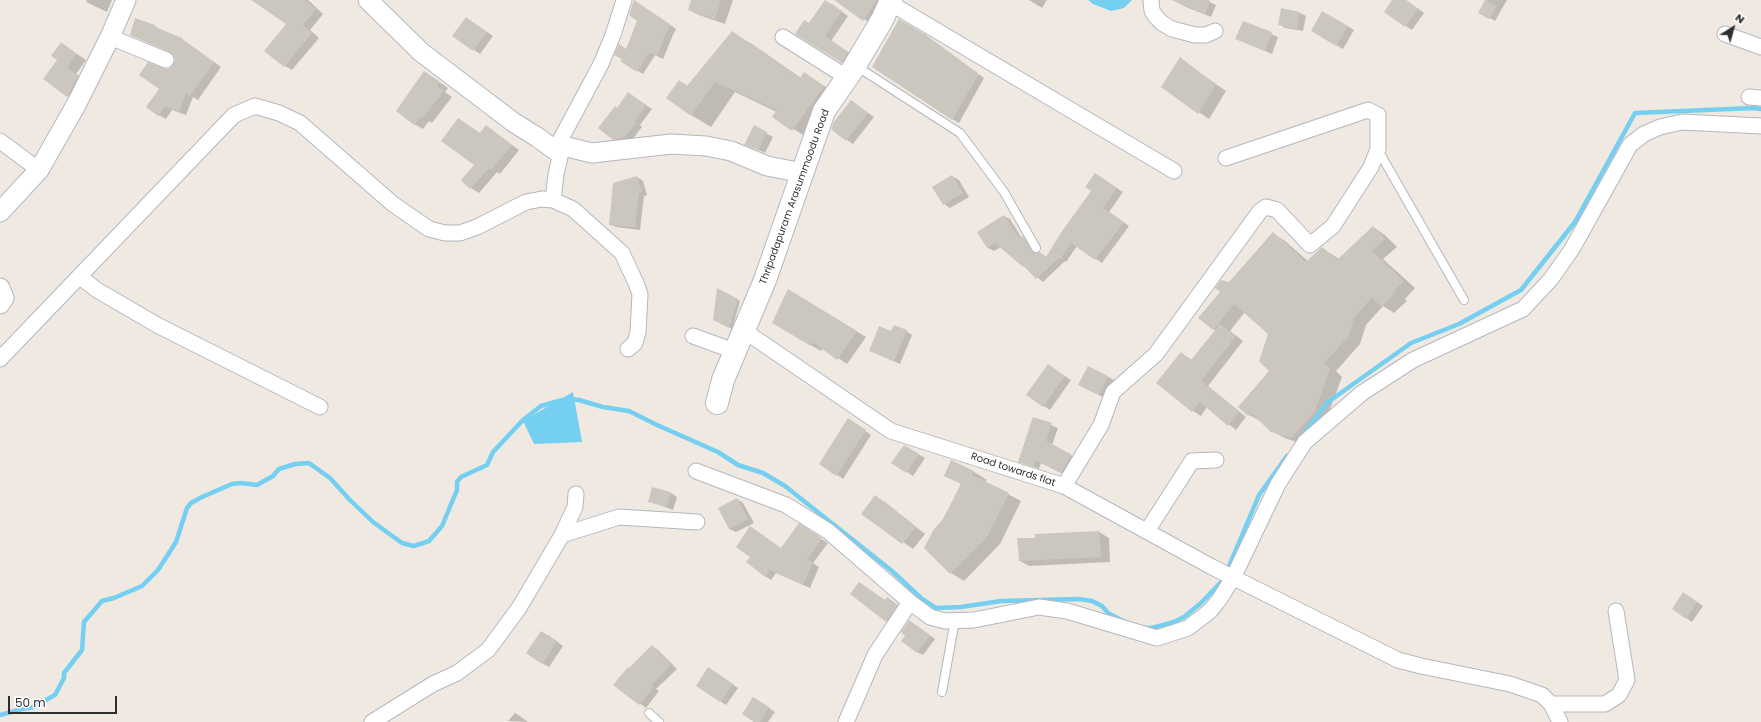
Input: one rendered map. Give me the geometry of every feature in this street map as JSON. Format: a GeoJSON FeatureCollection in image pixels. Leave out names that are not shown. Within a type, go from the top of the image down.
{"type":"FeatureCollection","features":[{"type":"Feature","properties":{"kind":"main road","name":"Thripadapuram Arasummoodu Road"},"geometry":{"type":"LineString","coordinates":[[717,403],[723,380],[734,351],[765,280],[824,111],[852,71],[891,2]]}},
{"type":"Feature","properties":{"kind":"street"},"geometry":{"type":"LineString","coordinates":[[0,212],[39,170],[76,105],[110,37],[126,0]]}},
{"type":"Feature","properties":{"kind":"street"},"geometry":{"type":"LineString","coordinates":[[368,0],[421,52],[513,122],[555,150],[560,157],[556,174],[553,200]]}},
{"type":"Feature","properties":{"kind":"street"},"geometry":{"type":"LineString","coordinates":[[555,150],[601,64],[613,35],[624,0]]}},
{"type":"Feature","properties":{"kind":"street"},"geometry":{"type":"LineString","coordinates":[[1151,0],[1152,11],[1156,17],[1172,29],[1195,35],[1206,36],[1215,31]]}},
{"type":"Feature","properties":{"kind":"street"},"geometry":{"type":"LineString","coordinates":[[891,2],[1174,171]]}},
{"type":"Feature","properties":{"kind":"street"},"geometry":{"type":"LineString","coordinates":[[1725,34],[1761,47]]}},
{"type":"Feature","properties":{"kind":"street"},"geometry":{"type":"LineString","coordinates":[[110,37],[166,60]]}},
{"type":"Feature","properties":{"kind":"street"},"geometry":{"type":"LineString","coordinates":[[783,37],[852,71]]}},
{"type":"Feature","properties":{"kind":"street"},"geometry":{"type":"LineString","coordinates":[[0,359],[80,277],[144,207],[234,115],[255,106],[279,113],[300,123],[389,201],[429,229],[445,234],[460,234],[526,202],[542,199],[563,203],[583,216],[622,253],[640,294],[638,332],[635,343],[628,349]]}},
{"type":"Feature","properties":{"kind":"street"},"geometry":{"type":"LineString","coordinates":[[1226,158],[1368,110],[1378,115],[1378,149]]}},
{"type":"Feature","properties":{"kind":"street"},"geometry":{"type":"LineString","coordinates":[[696,471],[786,505],[828,531],[910,602],[930,617],[945,621],[974,620],[1039,607],[1068,611],[1157,638],[1188,628],[1210,611],[1219,600],[1278,484],[1305,442],[1362,393],[1412,360],[1523,309],[1551,279],[1572,249],[1630,145],[1644,134],[1660,127],[1682,122],[1761,126]]}},
{"type":"Feature","properties":{"kind":"street"},"geometry":{"type":"LineString","coordinates":[[0,141],[39,170]]}},
{"type":"Feature","properties":{"kind":"street"},"geometry":{"type":"LineString","coordinates":[[555,150],[563,146],[592,153],[671,144],[706,146],[731,152],[767,166],[803,173]]}},
{"type":"Feature","properties":{"kind":"street","name":"Road towards flat"},"geometry":{"type":"LineString","coordinates":[[743,330],[891,431],[1064,486],[1101,425],[1113,392],[1156,354],[1260,210],[1266,207],[1277,210],[1310,246],[1332,226],[1371,167],[1378,149]]}},
{"type":"Feature","properties":{"kind":"street"},"geometry":{"type":"LineString","coordinates":[[80,277],[97,290],[156,325],[320,407]]}},
{"type":"Feature","properties":{"kind":"street"},"geometry":{"type":"LineString","coordinates":[[0,288],[4,298],[0,304]]}},
{"type":"Feature","properties":{"kind":"street"},"geometry":{"type":"LineString","coordinates":[[693,336],[734,351]]}},
{"type":"Feature","properties":{"kind":"street"},"geometry":{"type":"LineString","coordinates":[[1147,532],[1192,461],[1216,460]]}},
{"type":"Feature","properties":{"kind":"street"},"geometry":{"type":"LineString","coordinates":[[1064,486],[1212,567],[1398,660],[1510,684],[1542,695],[1550,704],[1560,722]]}},
{"type":"Feature","properties":{"kind":"street"},"geometry":{"type":"LineString","coordinates":[[372,722],[416,694],[457,673],[488,650],[519,608],[562,536],[575,507],[576,494]]}},
{"type":"Feature","properties":{"kind":"street"},"geometry":{"type":"LineString","coordinates":[[562,536],[619,517],[697,522]]}},
{"type":"Feature","properties":{"kind":"street"},"geometry":{"type":"LineString","coordinates":[[846,722],[875,655],[910,602]]}},
{"type":"Feature","properties":{"kind":"street"},"geometry":{"type":"LineString","coordinates":[[1550,704],[1605,704],[1619,696],[1627,680],[1616,611]]}},
{"type":"Feature","properties":{"kind":"lane"},"geometry":{"type":"LineString","coordinates":[[852,71],[960,133],[1004,192],[1036,248]]}},
{"type":"Feature","properties":{"kind":"lane"},"geometry":{"type":"LineString","coordinates":[[1378,149],[1464,300]]}},
{"type":"Feature","properties":{"kind":"lane"},"geometry":{"type":"LineString","coordinates":[[942,692],[955,620]]}},
{"type":"Feature","properties":{"kind":"lane"},"geometry":{"type":"LineString","coordinates":[[649,713],[659,722]]}},
{"type":"Feature","properties":{"kind":"water"},"geometry":{"type":"Polygon","coordinates":[[[1088,0],[1132,0],[1124,8],[1111,11],[1093,4],[1088,0]]]}},
{"type":"Feature","properties":{"kind":"water"},"geometry":{"type":"Polygon","coordinates":[[[573,392],[582,442],[534,444],[523,421],[573,392]]]}},
{"type":"Feature","properties":{"kind":"building"},"geometry":{"type":"Polygon","coordinates":[[[251,0],[305,0],[316,9],[303,25],[312,33],[284,67],[264,51],[286,24],[251,0]]]}},
{"type":"Feature","properties":{"kind":"building"},"geometry":{"type":"Polygon","coordinates":[[[634,0],[671,25],[657,56],[649,53],[637,72],[620,61],[622,59],[614,55],[619,44],[626,49],[637,21],[629,15],[634,0]]]}},
{"type":"Feature","properties":{"kind":"building"},"geometry":{"type":"Polygon","coordinates":[[[691,0],[721,0],[715,19],[688,10],[691,0]]]}},
{"type":"Feature","properties":{"kind":"building"},"geometry":{"type":"Polygon","coordinates":[[[825,0],[842,11],[825,36],[848,52],[842,63],[795,34],[804,20],[809,23],[825,0]]]}},
{"type":"Feature","properties":{"kind":"building"},"geometry":{"type":"Polygon","coordinates":[[[834,0],[877,0],[863,21],[834,0]]]}},
{"type":"Feature","properties":{"kind":"building"},"geometry":{"type":"Polygon","coordinates":[[[1171,0],[1210,0],[1205,14],[1171,0]]]}},
{"type":"Feature","properties":{"kind":"building"},"geometry":{"type":"Polygon","coordinates":[[[1392,0],[1406,0],[1418,9],[1405,27],[1384,12],[1392,0]]]}},
{"type":"Feature","properties":{"kind":"building"},"geometry":{"type":"Polygon","coordinates":[[[1485,0],[1497,6],[1489,19],[1478,13],[1485,0]]]}},
{"type":"Feature","properties":{"kind":"building"},"geometry":{"type":"Polygon","coordinates":[[[1281,8],[1300,12],[1297,29],[1278,25],[1281,8]]]}},
{"type":"Feature","properties":{"kind":"building"},"geometry":{"type":"Polygon","coordinates":[[[1322,11],[1348,26],[1336,46],[1311,31],[1322,11]]]}},
{"type":"Feature","properties":{"kind":"building"},"geometry":{"type":"Polygon","coordinates":[[[466,17],[487,32],[473,51],[452,36],[466,17]]]}},
{"type":"Feature","properties":{"kind":"building"},"geometry":{"type":"Polygon","coordinates":[[[135,18],[155,25],[155,27],[182,38],[214,62],[190,96],[186,93],[179,112],[165,106],[158,116],[146,107],[159,89],[139,75],[148,62],[167,69],[172,67],[175,59],[169,52],[130,35],[135,18]]]}},
{"type":"Feature","properties":{"kind":"building"},"geometry":{"type":"Polygon","coordinates":[[[899,19],[926,35],[979,74],[952,120],[872,67],[899,19]]]}},
{"type":"Feature","properties":{"kind":"building"},"geometry":{"type":"Polygon","coordinates":[[[1243,21],[1272,32],[1265,51],[1235,39],[1243,21]]]}},
{"type":"Feature","properties":{"kind":"building"},"geometry":{"type":"Polygon","coordinates":[[[732,31],[800,78],[804,72],[824,86],[792,131],[772,117],[777,110],[715,82],[691,116],[666,98],[679,80],[687,86],[732,31]]]}},
{"type":"Feature","properties":{"kind":"building"},"geometry":{"type":"Polygon","coordinates":[[[61,42],[77,54],[67,67],[78,76],[67,97],[43,79],[57,60],[51,56],[61,42]]]}},
{"type":"Feature","properties":{"kind":"building"},"geometry":{"type":"Polygon","coordinates":[[[1180,57],[1216,85],[1198,114],[1161,87],[1180,57]]]}},
{"type":"Feature","properties":{"kind":"building"},"geometry":{"type":"Polygon","coordinates":[[[424,71],[440,82],[437,86],[444,91],[422,119],[420,117],[414,125],[396,111],[424,71]]]}},
{"type":"Feature","properties":{"kind":"building"},"geometry":{"type":"Polygon","coordinates":[[[628,92],[646,105],[635,121],[637,122],[624,138],[613,140],[598,128],[615,106],[617,108],[628,92]]]}},
{"type":"Feature","properties":{"kind":"building"},"geometry":{"type":"Polygon","coordinates":[[[851,100],[868,113],[846,141],[831,129],[833,123],[851,100]]]}},
{"type":"Feature","properties":{"kind":"building"},"geometry":{"type":"Polygon","coordinates":[[[458,118],[480,133],[486,125],[512,145],[491,170],[489,168],[470,189],[461,180],[474,165],[441,141],[458,118]]]}},
{"type":"Feature","properties":{"kind":"building"},"geometry":{"type":"Polygon","coordinates":[[[754,125],[767,132],[758,150],[744,145],[754,125]]]}},
{"type":"Feature","properties":{"kind":"building"},"geometry":{"type":"Polygon","coordinates":[[[1095,173],[1117,188],[1103,208],[1124,222],[1095,260],[1071,243],[1060,259],[1059,258],[1036,279],[1024,266],[1023,267],[995,243],[987,248],[977,232],[1004,215],[1019,238],[1022,236],[1024,237],[1033,253],[1040,252],[1046,257],[1060,234],[1091,191],[1085,187],[1095,173]]]}},
{"type":"Feature","properties":{"kind":"building"},"geometry":{"type":"Polygon","coordinates":[[[952,175],[963,193],[943,205],[932,187],[952,175]]]}},
{"type":"Feature","properties":{"kind":"building"},"geometry":{"type":"Polygon","coordinates":[[[637,176],[642,192],[639,193],[635,227],[609,225],[613,183],[637,176]]]}},
{"type":"Feature","properties":{"kind":"building"},"geometry":{"type":"Polygon","coordinates":[[[1373,226],[1385,239],[1372,251],[1404,281],[1393,292],[1395,293],[1381,307],[1372,297],[1354,318],[1348,337],[1324,363],[1330,369],[1314,413],[1291,438],[1271,432],[1251,413],[1248,416],[1238,407],[1269,371],[1259,361],[1268,334],[1234,304],[1213,330],[1198,318],[1220,292],[1215,288],[1221,280],[1229,282],[1273,232],[1306,262],[1322,247],[1337,260],[1373,226]]]}},
{"type":"Feature","properties":{"kind":"building"},"geometry":{"type":"Polygon","coordinates":[[[717,288],[738,299],[729,328],[713,320],[717,288]]]}},
{"type":"Feature","properties":{"kind":"building"},"geometry":{"type":"Polygon","coordinates":[[[788,289],[857,331],[837,360],[813,342],[811,346],[772,323],[788,289]]]}},
{"type":"Feature","properties":{"kind":"building"},"geometry":{"type":"Polygon","coordinates":[[[1220,324],[1236,336],[1201,381],[1239,412],[1228,426],[1200,402],[1192,412],[1156,383],[1181,352],[1191,360],[1220,324]]]}},
{"type":"Feature","properties":{"kind":"building"},"geometry":{"type":"Polygon","coordinates":[[[894,325],[907,330],[894,361],[869,351],[879,326],[891,331],[894,325]]]}},
{"type":"Feature","properties":{"kind":"building"},"geometry":{"type":"Polygon","coordinates":[[[1048,364],[1065,376],[1043,407],[1026,395],[1048,364]]]}},
{"type":"Feature","properties":{"kind":"building"},"geometry":{"type":"Polygon","coordinates":[[[1088,366],[1108,376],[1099,395],[1078,385],[1088,366]]]}},
{"type":"Feature","properties":{"kind":"building"},"geometry":{"type":"Polygon","coordinates":[[[1033,417],[1052,423],[1046,441],[1071,454],[1061,473],[1035,460],[1033,467],[1018,462],[1033,417]]]}},
{"type":"Feature","properties":{"kind":"building"},"geometry":{"type":"Polygon","coordinates":[[[848,418],[866,430],[836,476],[819,464],[848,418]]]}},
{"type":"Feature","properties":{"kind":"building"},"geometry":{"type":"Polygon","coordinates":[[[904,445],[919,454],[906,473],[891,463],[904,445]]]}},
{"type":"Feature","properties":{"kind":"building"},"geometry":{"type":"Polygon","coordinates":[[[951,460],[974,471],[972,475],[1009,493],[987,537],[950,574],[924,548],[934,529],[943,519],[961,484],[944,476],[951,460]]]}},
{"type":"Feature","properties":{"kind":"building"},"geometry":{"type":"Polygon","coordinates":[[[652,487],[671,492],[667,507],[648,502],[652,487]]]}},
{"type":"Feature","properties":{"kind":"building"},"geometry":{"type":"Polygon","coordinates":[[[875,495],[916,527],[902,544],[861,514],[875,495]]]}},
{"type":"Feature","properties":{"kind":"building"},"geometry":{"type":"Polygon","coordinates":[[[737,498],[748,519],[729,529],[718,508],[737,498]]]}},
{"type":"Feature","properties":{"kind":"building"},"geometry":{"type":"Polygon","coordinates":[[[799,523],[822,538],[807,560],[813,562],[803,585],[770,570],[765,577],[746,562],[750,557],[736,547],[750,526],[781,548],[799,523]]]}},
{"type":"Feature","properties":{"kind":"building"},"geometry":{"type":"Polygon","coordinates":[[[1099,531],[1101,557],[1019,561],[1017,538],[1035,538],[1035,534],[1099,531]]]}},
{"type":"Feature","properties":{"kind":"building"},"geometry":{"type":"Polygon","coordinates":[[[859,582],[885,600],[887,597],[898,605],[886,622],[850,594],[859,582]]]}},
{"type":"Feature","properties":{"kind":"building"},"geometry":{"type":"Polygon","coordinates":[[[1683,592],[1697,602],[1686,619],[1672,609],[1683,592]]]}},
{"type":"Feature","properties":{"kind":"building"},"geometry":{"type":"Polygon","coordinates":[[[909,620],[930,635],[917,653],[901,641],[905,636],[901,632],[909,620]]]}},
{"type":"Feature","properties":{"kind":"building"},"geometry":{"type":"Polygon","coordinates":[[[541,631],[557,641],[542,664],[526,653],[541,631]]]}},
{"type":"Feature","properties":{"kind":"building"},"geometry":{"type":"Polygon","coordinates":[[[652,645],[671,665],[651,685],[654,687],[639,705],[613,685],[628,667],[629,668],[652,645]]]}},
{"type":"Feature","properties":{"kind":"building"},"geometry":{"type":"Polygon","coordinates":[[[708,667],[733,684],[720,702],[696,686],[708,667]]]}},
{"type":"Feature","properties":{"kind":"building"},"geometry":{"type":"Polygon","coordinates":[[[753,697],[769,707],[760,722],[754,722],[742,714],[753,697]]]}},
{"type":"Feature","properties":{"kind":"waterway"},"geometry":{"type":"LineString","coordinates":[[1301,437],[1328,402],[1411,343],[1459,324],[1521,290],[1575,222],[1635,113],[1754,108],[1761,109]]}},
{"type":"Feature","properties":{"kind":"waterway"},"geometry":{"type":"LineString","coordinates":[[569,399],[629,411],[718,452],[738,465],[763,473],[785,486],[892,571],[921,598],[936,608],[961,607],[1001,601],[1079,599],[1092,601],[1102,606],[1108,613],[1125,622]]}},
{"type":"Feature","properties":{"kind":"waterway"},"geometry":{"type":"LineString","coordinates":[[0,715],[34,707],[55,695],[64,678],[64,673],[82,650],[84,622],[102,601],[114,598],[142,586],[158,570],[176,542],[187,508],[191,503],[232,484],[241,483],[257,485],[273,476],[279,469],[295,464],[309,463],[330,478],[373,522],[402,543],[414,546],[429,541],[442,526],[457,490],[457,482],[461,477],[487,465],[493,452],[523,420],[541,406],[562,400]]}},
{"type":"Feature","properties":{"kind":"waterway"},"geometry":{"type":"LineString","coordinates":[[1227,571],[1259,495],[1287,456]]}},
{"type":"Feature","properties":{"kind":"waterway"},"geometry":{"type":"LineString","coordinates":[[1144,628],[1152,628],[1174,622],[1184,617],[1201,603],[1223,580]]}}]}
